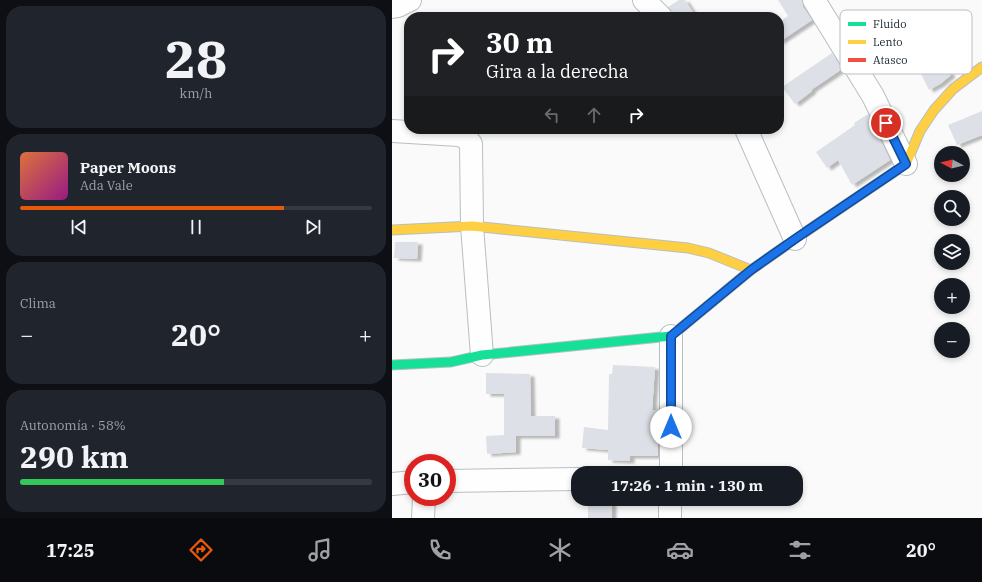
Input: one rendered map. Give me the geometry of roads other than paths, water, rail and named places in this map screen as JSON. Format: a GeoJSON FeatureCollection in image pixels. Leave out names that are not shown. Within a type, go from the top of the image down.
{"type":"FeatureCollection","features":[{"type":"Feature","properties":{"kind":"street"},"geometry":{"type":"LineString","coordinates":[[392,7],[398,6],[410,0]]}},
{"type":"Feature","properties":{"kind":"street"},"geometry":{"type":"LineString","coordinates":[[814,0],[840,42]]}},
{"type":"Feature","properties":{"kind":"street"},"geometry":{"type":"LineString","coordinates":[[392,365],[451,362],[482,355],[671,336],[751,270],[906,164],[920,131],[934,110],[953,89],[982,67]]}},
{"type":"Feature","properties":{"kind":"street"},"geometry":{"type":"LineString","coordinates":[[859,74],[873,96],[906,164]]}},
{"type":"Feature","properties":{"kind":"street"},"geometry":{"type":"LineString","coordinates":[[392,131],[404,132]]}},
{"type":"Feature","properties":{"kind":"street"},"geometry":{"type":"LineString","coordinates":[[442,134],[459,135],[466,138],[471,144],[472,226],[482,355]]}},
{"type":"Feature","properties":{"kind":"street"},"geometry":{"type":"LineString","coordinates":[[748,134],[795,239]]}},
{"type":"Feature","properties":{"kind":"street"},"geometry":{"type":"LineString","coordinates":[[392,230],[472,226],[688,248],[709,253],[751,270]]}},
{"type":"Feature","properties":{"kind":"street"},"geometry":{"type":"LineString","coordinates":[[671,336],[671,466]]}},
{"type":"Feature","properties":{"kind":"street"},"geometry":{"type":"LineString","coordinates":[[456,481],[571,479]]}},
{"type":"Feature","properties":{"kind":"street"},"geometry":{"type":"LineString","coordinates":[[392,484],[404,483]]}},
{"type":"Feature","properties":{"kind":"street"},"geometry":{"type":"LineString","coordinates":[[423,518],[424,506]]}},
{"type":"Feature","properties":{"kind":"street"},"geometry":{"type":"LineString","coordinates":[[670,506],[670,518]]}}]}
